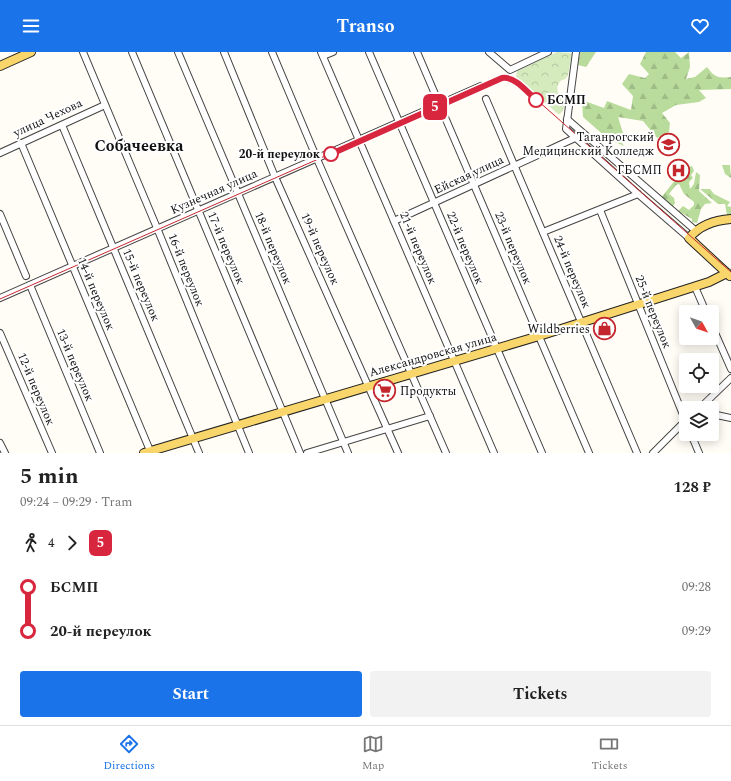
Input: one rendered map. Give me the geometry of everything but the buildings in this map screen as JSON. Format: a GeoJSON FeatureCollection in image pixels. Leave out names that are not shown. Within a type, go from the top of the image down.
{"type":"FeatureCollection","features":[{"type":"Feature","properties":{"kind":"main road"},"geometry":{"type":"LineString","coordinates":[[0,66],[31,52]]}},
{"type":"Feature","properties":{"kind":"main road"},"geometry":{"type":"LineString","coordinates":[[729,275],[689,238],[706,224],[731,218]]}},
{"type":"Feature","properties":{"kind":"main road","name":"Александровская улица"},"geometry":{"type":"LineString","coordinates":[[148,452],[582,323],[729,275]]}},
{"type":"Feature","properties":{"kind":"street","name":"16-й переулок"},"geometry":{"type":"LineString","coordinates":[[83,52],[248,453]]}},
{"type":"Feature","properties":{"kind":"street","name":"17-й переулок"},"geometry":{"type":"LineString","coordinates":[[132,52],[300,453]]}},
{"type":"Feature","properties":{"kind":"street","name":"18-й переулок"},"geometry":{"type":"LineString","coordinates":[[178,52],[348,453]]}},
{"type":"Feature","properties":{"kind":"street","name":"19-й переулок"},"geometry":{"type":"LineString","coordinates":[[224,52],[276,177],[398,453]]}},
{"type":"Feature","properties":{"kind":"street"},"geometry":{"type":"LineString","coordinates":[[272,52],[446,453]]}},
{"type":"Feature","properties":{"kind":"street"},"geometry":{"type":"LineString","coordinates":[[322,54],[333,52]]}},
{"type":"Feature","properties":{"kind":"street","name":"22-й переулок"},"geometry":{"type":"LineString","coordinates":[[369,52],[542,453]]}},
{"type":"Feature","properties":{"kind":"street","name":"23-й переулок"},"geometry":{"type":"LineString","coordinates":[[417,52],[589,453]]}},
{"type":"Feature","properties":{"kind":"street"},"geometry":{"type":"LineString","coordinates":[[489,52],[508,69],[513,69],[548,52]]}},
{"type":"Feature","properties":{"kind":"street"},"geometry":{"type":"LineString","coordinates":[[531,52],[534,59]]}},
{"type":"Feature","properties":{"kind":"street"},"geometry":{"type":"LineString","coordinates":[[576,52],[566,129],[689,238]]}},
{"type":"Feature","properties":{"kind":"street","name":"21-й переулок"},"geometry":{"type":"LineString","coordinates":[[322,54],[494,453]]}},
{"type":"Feature","properties":{"kind":"street","name":"Кузнечная улица"},"geometry":{"type":"LineString","coordinates":[[0,298],[481,86]]}},
{"type":"Feature","properties":{"kind":"street","name":"24-й переулок"},"geometry":{"type":"LineString","coordinates":[[486,99],[637,453]]}},
{"type":"Feature","properties":{"kind":"street","name":"улица Чехова"},"geometry":{"type":"LineString","coordinates":[[0,153],[105,105]]}},
{"type":"Feature","properties":{"kind":"street"},"geometry":{"type":"LineString","coordinates":[[567,119],[696,231]]}},
{"type":"Feature","properties":{"kind":"street","name":"15-й переулок"},"geometry":{"type":"LineString","coordinates":[[62,124],[199,453]]}},
{"type":"Feature","properties":{"kind":"street","name":"Ейская улица"},"geometry":{"type":"LineString","coordinates":[[394,221],[575,138]]}},
{"type":"Feature","properties":{"kind":"street","name":"14-й переулок"},"geometry":{"type":"LineString","coordinates":[[21,143],[73,266],[148,452]]}},
{"type":"Feature","properties":{"kind":"street"},"geometry":{"type":"LineString","coordinates":[[543,232],[638,194]]}},
{"type":"Feature","properties":{"kind":"street","name":"25-й переулок"},"geometry":{"type":"LineString","coordinates":[[600,210],[679,404]]}},
{"type":"Feature","properties":{"kind":"street"},"geometry":{"type":"LineString","coordinates":[[0,214],[26,276]]}},
{"type":"Feature","properties":{"kind":"street","name":"13-й переулок"},"geometry":{"type":"LineString","coordinates":[[30,285],[100,453]]}},
{"type":"Feature","properties":{"kind":"street"},"geometry":{"type":"LineString","coordinates":[[695,287],[703,305]]}},
{"type":"Feature","properties":{"kind":"street","name":"12-й переулок"},"geometry":{"type":"LineString","coordinates":[[0,333],[52,453]]}},
{"type":"Feature","properties":{"kind":"street"},"geometry":{"type":"LineString","coordinates":[[719,342],[731,369]]}},
{"type":"Feature","properties":{"kind":"street"},"geometry":{"type":"LineString","coordinates":[[707,401],[731,378]]}},
{"type":"Feature","properties":{"kind":"street"},"geometry":{"type":"LineString","coordinates":[[719,415],[731,418]]}},
{"type":"Feature","properties":{"kind":"street"},"geometry":{"type":"LineString","coordinates":[[307,453],[430,416]]}},
{"type":"Feature","properties":{"kind":"street"},"geometry":{"type":"LineString","coordinates":[[653,453],[679,428]]}},
{"type":"Feature","properties":{"kind":"street"},"geometry":{"type":"LineString","coordinates":[[694,441],[699,453]]}},
{"type":"Feature","properties":{"kind":"street"},"geometry":{"type":"LineString","coordinates":[[0,443],[5,453]]}},
{"type":"Feature","properties":{"kind":"green space"},"geometry":{"type":"Polygon","coordinates":[[[557,52],[572,53],[568,75],[565,79],[560,81],[557,89],[559,94],[566,100],[560,114],[558,114],[516,77],[517,71],[557,52]]]}},
{"type":"Feature","properties":{"kind":"green space"},"geometry":{"type":"Polygon","coordinates":[[[580,52],[596,52],[586,67],[578,65],[580,52]]]}},
{"type":"Feature","properties":{"kind":"green space"},"geometry":{"type":"Polygon","coordinates":[[[646,52],[675,52],[681,58],[689,52],[690,67],[686,79],[695,77],[707,67],[717,76],[731,77],[731,89],[699,90],[706,98],[699,102],[676,105],[662,113],[670,123],[669,132],[657,138],[643,121],[618,117],[623,133],[619,138],[624,146],[608,139],[583,117],[582,100],[604,108],[607,101],[631,110],[633,96],[622,84],[629,74],[645,78],[649,74],[640,64],[646,52]]]}},
{"type":"Feature","properties":{"kind":"green space"},"geometry":{"type":"Polygon","coordinates":[[[722,165],[730,165],[731,178],[725,174],[722,165]]]}},
{"type":"Feature","properties":{"kind":"green space"},"geometry":{"type":"Polygon","coordinates":[[[692,166],[694,171],[691,175],[693,178],[689,182],[690,189],[694,184],[696,172],[700,175],[699,191],[712,203],[705,204],[701,209],[697,223],[692,222],[692,219],[680,212],[679,215],[677,213],[683,206],[689,210],[694,205],[694,202],[684,194],[679,184],[676,185],[669,194],[674,198],[675,203],[672,208],[666,200],[660,199],[676,179],[679,170],[692,166]]]}},
{"type":"Feature","properties":{"kind":"green space"},"geometry":{"type":"Polygon","coordinates":[[[700,189],[710,189],[714,194],[730,202],[727,206],[731,207],[731,215],[727,215],[725,204],[718,204],[700,189]]]}},
{"type":"Feature","properties":{"kind":"tram line","name":"5"},"geometry":{"type":"LineString","coordinates":[[331,154],[502,78],[510,78],[514,80],[536,100]]}},
{"type":"Feature","properties":{"kind":"tram line"},"geometry":{"type":"LineString","coordinates":[[0,299],[498,80],[507,78],[512,79],[519,84],[731,272]]}},
{"type":"Feature","properties":{"kind":"place","name":"БСМП"},"geometry":{"type":"Point","coordinates":[536,100]}},
{"type":"Feature","properties":{"kind":"place","name":"Таганрогский Медицинский Колледж"},"geometry":{"type":"Point","coordinates":[669,144]}},
{"type":"Feature","properties":{"kind":"place","name":"20-й переулок"},"geometry":{"type":"Point","coordinates":[331,154]}},
{"type":"Feature","properties":{"kind":"place","name":"ГБСМП"},"geometry":{"type":"Point","coordinates":[678,170]}},
{"type":"Feature","properties":{"kind":"place","name":"Wildberries"},"geometry":{"type":"Point","coordinates":[605,329]}},
{"type":"Feature","properties":{"kind":"place","name":"Продукты"},"geometry":{"type":"Point","coordinates":[384,391]}},
{"type":"Feature","properties":{"kind":"district","name":"Собачеевка"},"geometry":{"type":"Point","coordinates":[139,146]}}]}
